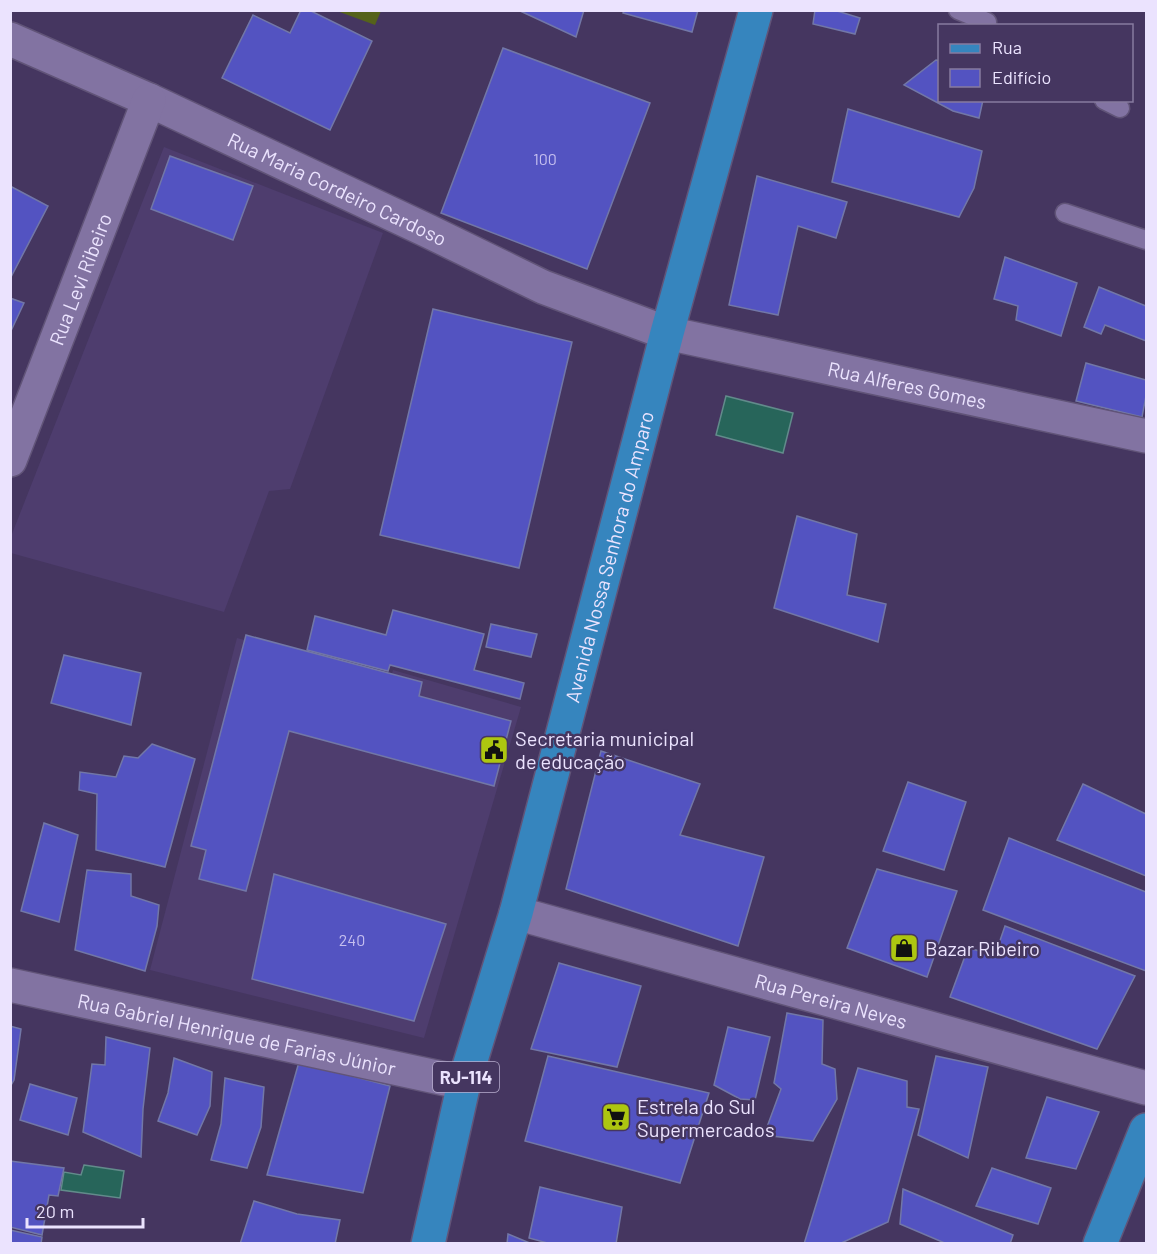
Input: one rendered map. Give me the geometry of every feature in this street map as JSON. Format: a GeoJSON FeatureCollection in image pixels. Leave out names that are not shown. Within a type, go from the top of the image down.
{"type":"FeatureCollection","features":[{"type":"Feature","properties":{"kind":"main road","name":"Avenida Nossa Senhora do Amparo"},"geometry":{"type":"LineString","coordinates":[[428,1244],[464,1083],[516,913],[667,333],[756,10]]}},
{"type":"Feature","properties":{"kind":"main road"},"geometry":{"type":"LineString","coordinates":[[1100,1244],[1146,1130]]}},
{"type":"Feature","properties":{"kind":"street","name":"Rua Maria Cordeiro Cardoso"},"geometry":{"type":"LineString","coordinates":[[10,39],[149,100],[543,287],[667,333]]}},
{"type":"Feature","properties":{"kind":"street","name":"Rua Levi Ribeiro"},"geometry":{"type":"LineString","coordinates":[[10,460],[149,100]]}},
{"type":"Feature","properties":{"kind":"street","name":"Rua Alferes Gomes"},"geometry":{"type":"LineString","coordinates":[[667,333],[1146,436]]}},
{"type":"Feature","properties":{"kind":"street","name":"Rua Pereira Neves"},"geometry":{"type":"LineString","coordinates":[[516,913],[1146,1088]]}},
{"type":"Feature","properties":{"kind":"street","name":"Rua Gabriel Henrique de Farias Júnior"},"geometry":{"type":"LineString","coordinates":[[10,984],[464,1083]]}},
{"type":"Feature","properties":{"kind":"lane"},"geometry":{"type":"LineString","coordinates":[[958,10],[987,22],[986,24]]}},
{"type":"Feature","properties":{"kind":"lane"},"geometry":{"type":"LineString","coordinates":[[1065,213],[1146,240]]}},
{"type":"Feature","properties":{"kind":"shaded area"},"geometry":{"type":"Polygon","coordinates":[[[164,147],[383,233],[290,489],[269,491],[224,612],[11,553],[10,539],[164,147]]]}},
{"type":"Feature","properties":{"kind":"shaded area"},"geometry":{"type":"Polygon","coordinates":[[[726,396],[793,413],[783,453],[716,435],[726,396]]]}},
{"type":"Feature","properties":{"kind":"shaded area"},"geometry":{"type":"Polygon","coordinates":[[[237,638],[391,678],[393,670],[521,707],[424,1038],[150,970],[237,638]]]}},
{"type":"Feature","properties":{"kind":"shaded area"},"geometry":{"type":"Polygon","coordinates":[[[84,1165],[124,1171],[120,1198],[61,1190],[64,1172],[81,1175],[84,1165]]]}},
{"type":"Feature","properties":{"kind":"green space"},"geometry":{"type":"Polygon","coordinates":[[[337,11],[381,11],[375,25],[337,11]]]}},
{"type":"Feature","properties":{"kind":"building"},"geometry":{"type":"Polygon","coordinates":[[[301,10],[309,10],[372,41],[330,130],[222,78],[253,15],[290,33],[301,10]]]}},
{"type":"Feature","properties":{"kind":"building"},"geometry":{"type":"Polygon","coordinates":[[[518,10],[584,10],[576,37],[518,10]]]}},
{"type":"Feature","properties":{"kind":"building"},"geometry":{"type":"Polygon","coordinates":[[[624,10],[698,10],[692,32],[623,13],[624,10]]]}},
{"type":"Feature","properties":{"kind":"building"},"geometry":{"type":"Polygon","coordinates":[[[815,10],[834,10],[860,18],[855,34],[813,24],[815,10]]]}},
{"type":"Feature","properties":{"kind":"building"},"geometry":{"type":"Polygon","coordinates":[[[503,48],[650,103],[587,269],[441,213],[503,48]]]}},
{"type":"Feature","properties":{"kind":"building"},"geometry":{"type":"Polygon","coordinates":[[[938,60],[938,102],[983,102],[979,118],[953,111],[904,85],[938,60]]]}},
{"type":"Feature","properties":{"kind":"building"},"geometry":{"type":"Polygon","coordinates":[[[848,109],[982,151],[974,188],[959,217],[832,182],[848,109]]]}},
{"type":"Feature","properties":{"kind":"building"},"geometry":{"type":"Polygon","coordinates":[[[170,156],[253,186],[233,240],[151,209],[170,156]]]}},
{"type":"Feature","properties":{"kind":"building"},"geometry":{"type":"Polygon","coordinates":[[[757,176],[847,202],[836,238],[798,226],[778,315],[729,305],[757,176]]]}},
{"type":"Feature","properties":{"kind":"building"},"geometry":{"type":"Polygon","coordinates":[[[10,186],[48,206],[10,279],[10,186]]]}},
{"type":"Feature","properties":{"kind":"building"},"geometry":{"type":"Polygon","coordinates":[[[1005,257],[1077,283],[1061,336],[1016,320],[1018,306],[994,299],[1005,257]]]}},
{"type":"Feature","properties":{"kind":"building"},"geometry":{"type":"Polygon","coordinates":[[[1099,287],[1146,306],[1146,341],[1105,325],[1101,334],[1084,327],[1099,287]]]}},
{"type":"Feature","properties":{"kind":"building"},"geometry":{"type":"Polygon","coordinates":[[[10,298],[24,303],[10,333],[10,298]]]}},
{"type":"Feature","properties":{"kind":"building"},"geometry":{"type":"Polygon","coordinates":[[[433,309],[572,342],[519,568],[380,535],[433,309]]]}},
{"type":"Feature","properties":{"kind":"building"},"geometry":{"type":"Polygon","coordinates":[[[1086,363],[1146,380],[1142,417],[1076,401],[1086,363]]]}},
{"type":"Feature","properties":{"kind":"building"},"geometry":{"type":"Polygon","coordinates":[[[797,516],[857,534],[847,595],[886,604],[878,642],[774,608],[797,516]]]}},
{"type":"Feature","properties":{"kind":"building"},"geometry":{"type":"Polygon","coordinates":[[[393,610],[484,634],[474,670],[524,683],[520,699],[390,665],[388,671],[307,650],[315,616],[386,635],[393,610]]]}},
{"type":"Feature","properties":{"kind":"building"},"geometry":{"type":"Polygon","coordinates":[[[491,624],[537,634],[531,657],[486,647],[491,624]]]}},
{"type":"Feature","properties":{"kind":"building"},"geometry":{"type":"Polygon","coordinates":[[[246,635],[422,682],[419,696],[511,721],[494,786],[289,731],[246,891],[199,879],[206,850],[191,846],[246,635]]]}},
{"type":"Feature","properties":{"kind":"building"},"geometry":{"type":"Polygon","coordinates":[[[64,655],[141,673],[131,725],[51,703],[64,655]]]}},
{"type":"Feature","properties":{"kind":"building"},"geometry":{"type":"Polygon","coordinates":[[[152,744],[195,759],[165,867],[96,850],[97,794],[79,790],[80,772],[116,777],[124,756],[138,758],[152,744]]]}},
{"type":"Feature","properties":{"kind":"building"},"geometry":{"type":"Polygon","coordinates":[[[601,751],[700,784],[680,835],[764,857],[738,946],[566,889],[601,751]]]}},
{"type":"Feature","properties":{"kind":"building"},"geometry":{"type":"Polygon","coordinates":[[[908,782],[966,802],[944,870],[883,851],[908,782]]]}},
{"type":"Feature","properties":{"kind":"building"},"geometry":{"type":"Polygon","coordinates":[[[1083,784],[1146,814],[1146,876],[1057,840],[1083,784]]]}},
{"type":"Feature","properties":{"kind":"building"},"geometry":{"type":"Polygon","coordinates":[[[44,823],[78,835],[59,922],[21,911],[44,823]]]}},
{"type":"Feature","properties":{"kind":"building"},"geometry":{"type":"Polygon","coordinates":[[[1009,838],[1146,892],[1146,971],[983,910],[1009,838]]]}},
{"type":"Feature","properties":{"kind":"building"},"geometry":{"type":"Polygon","coordinates":[[[877,869],[957,891],[927,977],[847,948],[877,869]]]}},
{"type":"Feature","properties":{"kind":"building"},"geometry":{"type":"Polygon","coordinates":[[[87,870],[131,874],[131,896],[159,905],[157,926],[145,971],[75,950],[87,870]]]}},
{"type":"Feature","properties":{"kind":"building"},"geometry":{"type":"Polygon","coordinates":[[[274,874],[446,924],[414,1021],[252,979],[274,874]]]}},
{"type":"Feature","properties":{"kind":"building"},"geometry":{"type":"Polygon","coordinates":[[[1005,926],[1135,976],[1097,1049],[950,997],[968,948],[995,955],[1005,926]]]}},
{"type":"Feature","properties":{"kind":"building"},"geometry":{"type":"Polygon","coordinates":[[[559,963],[641,986],[617,1067],[531,1049],[559,963]]]}},
{"type":"Feature","properties":{"kind":"building"},"geometry":{"type":"Polygon","coordinates":[[[787,1013],[823,1020],[822,1064],[835,1069],[837,1099],[813,1141],[764,1135],[781,1089],[774,1083],[787,1013]]]}},
{"type":"Feature","properties":{"kind":"building"},"geometry":{"type":"Polygon","coordinates":[[[10,1026],[21,1029],[14,1080],[10,1087],[10,1026]]]}},
{"type":"Feature","properties":{"kind":"building"},"geometry":{"type":"Polygon","coordinates":[[[728,1027],[770,1037],[755,1100],[740,1099],[714,1085],[728,1027]]]}},
{"type":"Feature","properties":{"kind":"building"},"geometry":{"type":"Polygon","coordinates":[[[106,1037],[150,1048],[143,1109],[141,1157],[83,1132],[92,1064],[105,1065],[106,1037]]]}},
{"type":"Feature","properties":{"kind":"building","name":"Estrela do Sul Supermercados"},"geometry":{"type":"Polygon","coordinates":[[[548,1056],[709,1093],[680,1183],[525,1141],[548,1056]]]}},
{"type":"Feature","properties":{"kind":"building"},"geometry":{"type":"Polygon","coordinates":[[[936,1056],[988,1067],[968,1158],[918,1135],[936,1056]]]}},
{"type":"Feature","properties":{"kind":"building"},"geometry":{"type":"Polygon","coordinates":[[[174,1058],[212,1072],[210,1106],[197,1135],[158,1121],[168,1093],[174,1058]]]}},
{"type":"Feature","properties":{"kind":"building"},"geometry":{"type":"Polygon","coordinates":[[[299,1062],[390,1086],[363,1193],[267,1175],[299,1062]]]}},
{"type":"Feature","properties":{"kind":"building"},"geometry":{"type":"Polygon","coordinates":[[[858,1068],[907,1081],[907,1107],[919,1109],[888,1222],[839,1244],[804,1244],[858,1068]]]}},
{"type":"Feature","properties":{"kind":"building"},"geometry":{"type":"Polygon","coordinates":[[[225,1078],[264,1087],[261,1127],[247,1168],[211,1160],[221,1124],[225,1078]]]}},
{"type":"Feature","properties":{"kind":"building"},"geometry":{"type":"Polygon","coordinates":[[[30,1084],[77,1098],[68,1135],[20,1120],[30,1084]]]}},
{"type":"Feature","properties":{"kind":"building"},"geometry":{"type":"Polygon","coordinates":[[[1047,1097],[1099,1112],[1076,1169],[1026,1158],[1047,1097]]]}},
{"type":"Feature","properties":{"kind":"building"},"geometry":{"type":"Polygon","coordinates":[[[10,1161],[64,1168],[58,1196],[49,1195],[42,1235],[10,1227],[10,1161]]]}},
{"type":"Feature","properties":{"kind":"building"},"geometry":{"type":"Polygon","coordinates":[[[992,1168],[1051,1188],[1038,1224],[976,1206],[992,1168]]]}},
{"type":"Feature","properties":{"kind":"building"},"geometry":{"type":"Polygon","coordinates":[[[540,1187],[622,1207],[616,1244],[551,1244],[529,1238],[540,1187]]]}},
{"type":"Feature","properties":{"kind":"building"},"geometry":{"type":"Polygon","coordinates":[[[903,1189],[1013,1235],[1010,1244],[947,1244],[900,1224],[903,1189]]]}},
{"type":"Feature","properties":{"kind":"building"},"geometry":{"type":"Polygon","coordinates":[[[254,1201],[297,1214],[340,1220],[335,1244],[240,1244],[254,1201]]]}},
{"type":"Feature","properties":{"kind":"building"},"geometry":{"type":"Polygon","coordinates":[[[10,1230],[42,1237],[41,1244],[10,1244],[10,1230]]]}},
{"type":"Feature","properties":{"kind":"building"},"geometry":{"type":"Polygon","coordinates":[[[508,1234],[532,1244],[507,1244],[508,1234]]]}},
{"type":"Feature","properties":{"kind":"place","name":"Secretaria municipal de educação"},"geometry":{"type":"Point","coordinates":[494,750]}},
{"type":"Feature","properties":{"kind":"place","name":"Bazar Ribeiro"},"geometry":{"type":"Point","coordinates":[904,948]}},
{"type":"Feature","properties":{"kind":"place","name":"Estrela do Sul Supermercados"},"geometry":{"type":"Point","coordinates":[616,1117]}}]}
